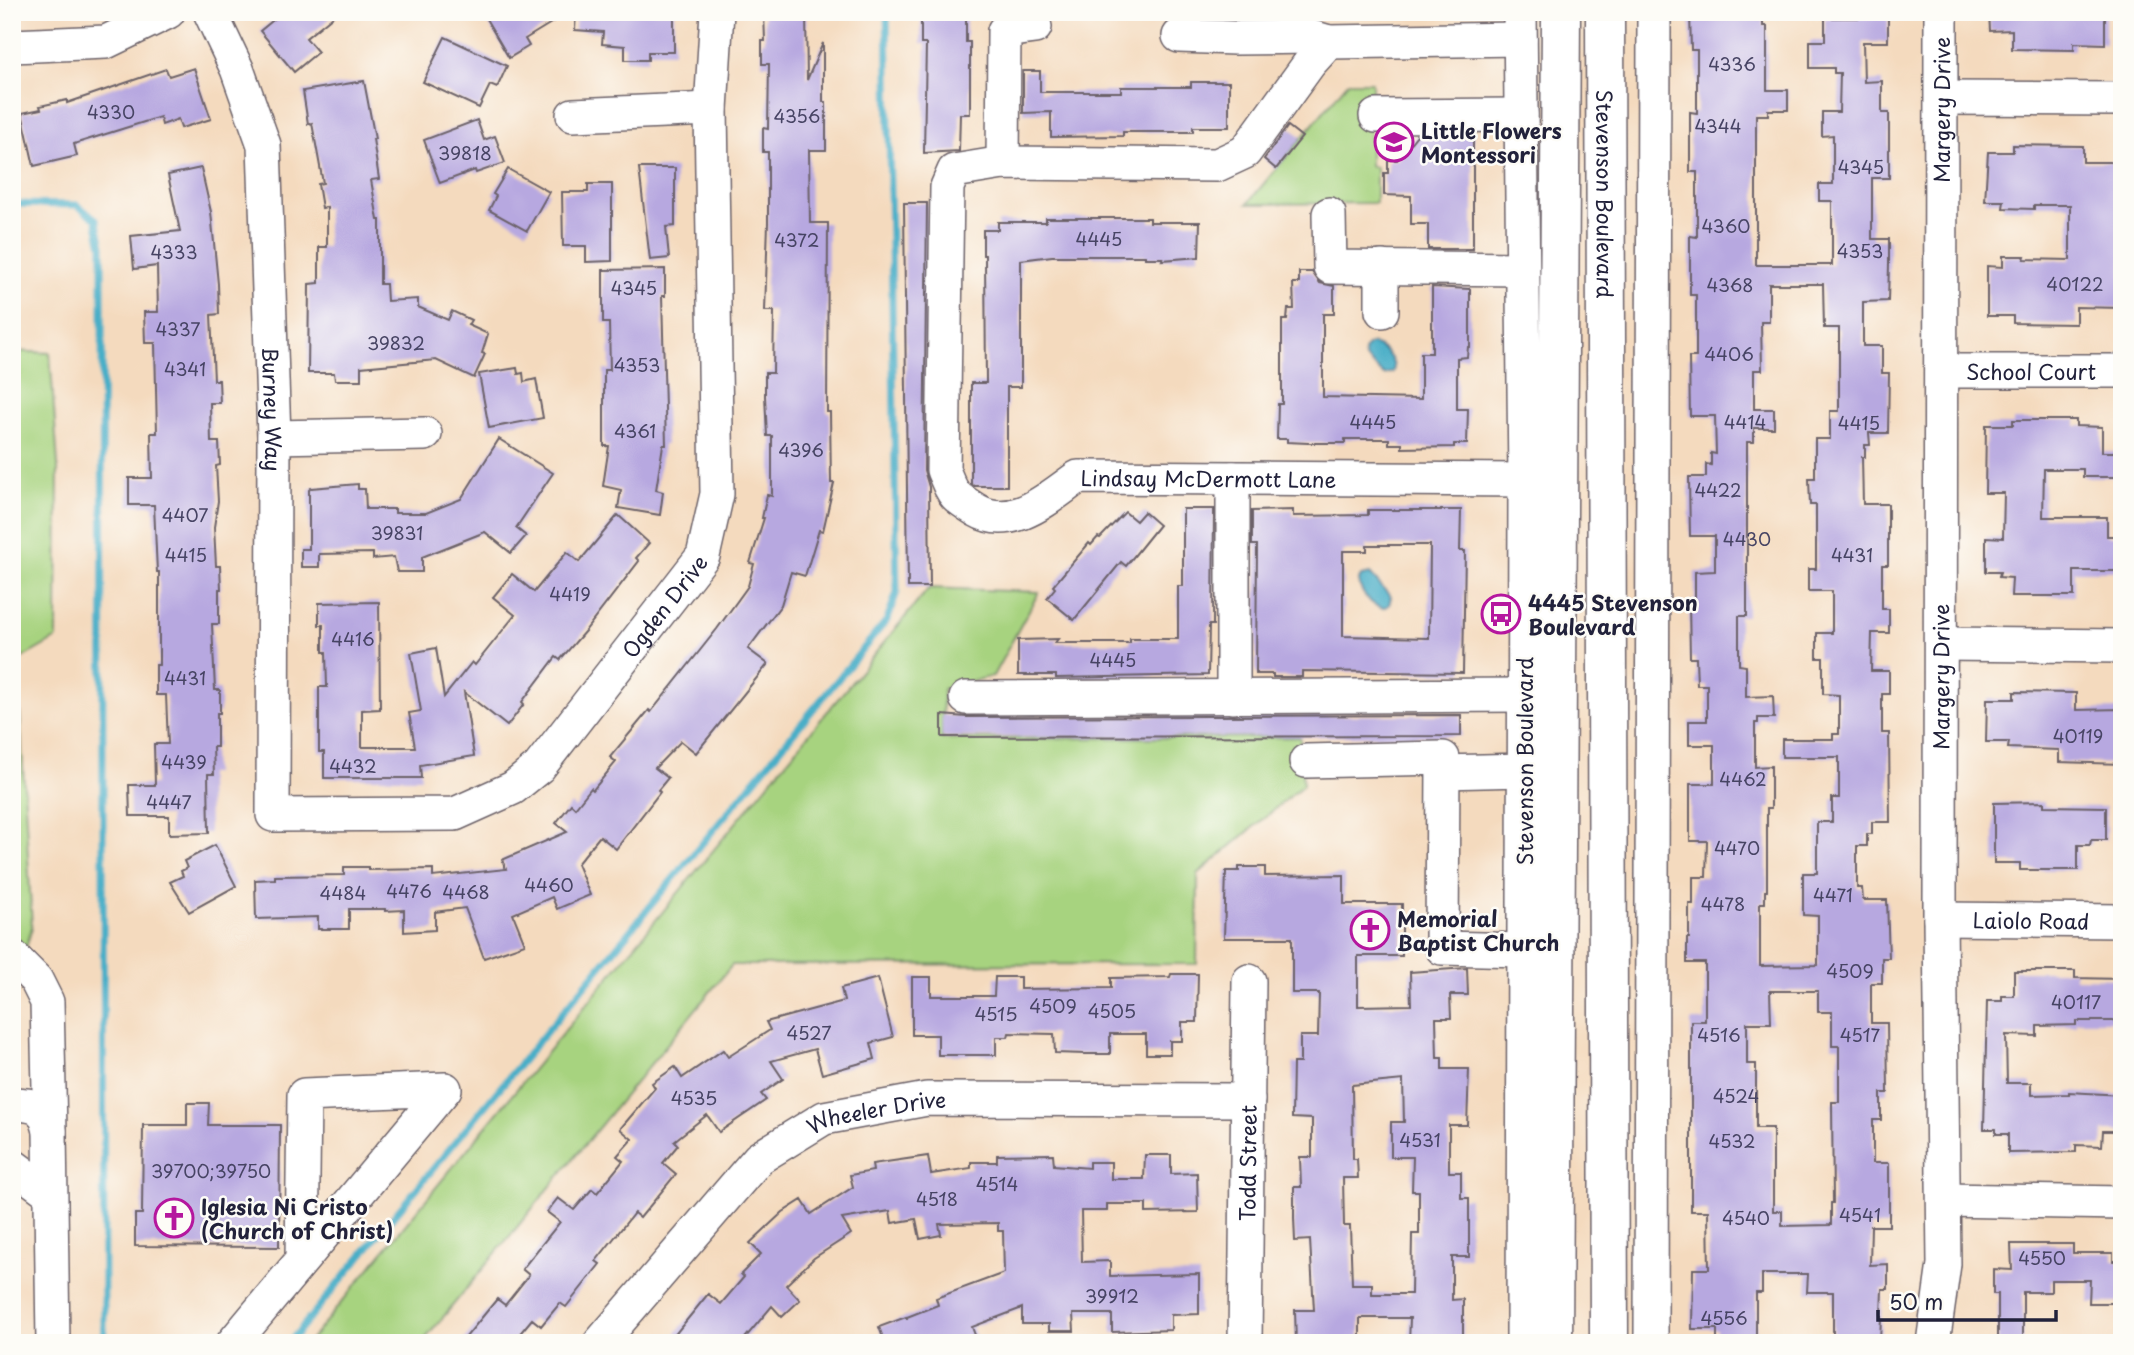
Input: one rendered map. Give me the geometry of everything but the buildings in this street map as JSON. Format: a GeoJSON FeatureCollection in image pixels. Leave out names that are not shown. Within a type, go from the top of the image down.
{"type":"FeatureCollection","features":[{"type":"Feature","properties":{"kind":"main road","name":"Stevenson Boulevard"},"geometry":{"type":"LineString","coordinates":[[1553,1343],[1561,12]]}},
{"type":"Feature","properties":{"kind":"main road","name":"Stevenson Boulevard"},"geometry":{"type":"LineString","coordinates":[[1605,12],[1609,1343]]}},
{"type":"Feature","properties":{"kind":"street"},"geometry":{"type":"LineString","coordinates":[[12,46],[106,42],[168,12]]}},
{"type":"Feature","properties":{"kind":"street","name":"Burney Way"},"geometry":{"type":"LineString","coordinates":[[209,12],[237,69],[264,145],[274,437],[273,815]]}},
{"type":"Feature","properties":{"kind":"street","name":"Ogden Drive"},"geometry":{"type":"LineString","coordinates":[[273,815],[455,814],[513,788],[539,767],[703,556],[717,494],[710,109],[717,12]]}},
{"type":"Feature","properties":{"kind":"street"},"geometry":{"type":"LineString","coordinates":[[1651,1343],[1654,12]]}},
{"type":"Feature","properties":{"kind":"street","name":"Margery Drive"},"geometry":{"type":"LineString","coordinates":[[1933,1343],[1944,1264],[1940,919],[1941,12]]}},
{"type":"Feature","properties":{"kind":"street"},"geometry":{"type":"LineString","coordinates":[[1179,36],[1312,37],[1329,42],[1520,26]]}},
{"type":"Feature","properties":{"kind":"street","name":"Stevenson Boulevard"},"geometry":{"type":"LineString","coordinates":[[1520,26],[1525,480],[1523,1343]]}},
{"type":"Feature","properties":{"kind":"street"},"geometry":{"type":"LineString","coordinates":[[1003,163],[1003,31],[1035,27]]}},
{"type":"Feature","properties":{"kind":"street","name":"Lindsay McDermott Lane"},"geometry":{"type":"LineString","coordinates":[[1329,42],[1308,64],[1245,152],[1217,165],[1003,163],[954,171],[947,187],[943,470],[953,496],[982,513],[1003,518],[1028,511],[1078,477],[1525,480]]}},
{"type":"Feature","properties":{"kind":"street"},"geometry":{"type":"LineString","coordinates":[[1942,98],[2122,99]]}},
{"type":"Feature","properties":{"kind":"street"},"geometry":{"type":"LineString","coordinates":[[573,115],[710,109]]}},
{"type":"Feature","properties":{"kind":"street"},"geometry":{"type":"LineString","coordinates":[[1376,116],[1521,115]]}},
{"type":"Feature","properties":{"kind":"street"},"geometry":{"type":"LineString","coordinates":[[1329,214],[1330,267],[1522,269]]}},
{"type":"Feature","properties":{"kind":"street"},"geometry":{"type":"LineString","coordinates":[[1382,267],[1382,311]]}},
{"type":"Feature","properties":{"kind":"street","name":"School Court"},"geometry":{"type":"LineString","coordinates":[[1942,371],[2122,371]]}},
{"type":"Feature","properties":{"kind":"street"},"geometry":{"type":"LineString","coordinates":[[274,437],[425,434]]}},
{"type":"Feature","properties":{"kind":"street"},"geometry":{"type":"LineString","coordinates":[[1233,478],[1233,697]]}},
{"type":"Feature","properties":{"kind":"street"},"geometry":{"type":"LineString","coordinates":[[1941,644],[2122,646]]}},
{"type":"Feature","properties":{"kind":"street"},"geometry":{"type":"LineString","coordinates":[[966,698],[1524,695]]}},
{"type":"Feature","properties":{"kind":"street"},"geometry":{"type":"LineString","coordinates":[[1306,761],[1443,758],[1442,948],[1522,950]]}},
{"type":"Feature","properties":{"kind":"street"},"geometry":{"type":"LineString","coordinates":[[1443,772],[1524,770]]}},
{"type":"Feature","properties":{"kind":"street","name":"Laiolo Road"},"geometry":{"type":"LineString","coordinates":[[1940,919],[2122,921]]}},
{"type":"Feature","properties":{"kind":"street"},"geometry":{"type":"LineString","coordinates":[[12,956],[36,980],[47,1002],[53,1343]]}},
{"type":"Feature","properties":{"kind":"street","name":"Todd Street"},"geometry":{"type":"LineString","coordinates":[[1245,1343],[1249,981]]}},
{"type":"Feature","properties":{"kind":"street"},"geometry":{"type":"LineString","coordinates":[[233,1343],[445,1089],[304,1096],[302,1259]]}},
{"type":"Feature","properties":{"kind":"street","name":"Wheeler Drive"},"geometry":{"type":"LineString","coordinates":[[600,1343],[760,1158],[824,1118],[926,1099],[1248,1100]]}},
{"type":"Feature","properties":{"kind":"street"},"geometry":{"type":"LineString","coordinates":[[12,1104],[33,1105],[46,1115],[50,1132]]}},
{"type":"Feature","properties":{"kind":"street"},"geometry":{"type":"LineString","coordinates":[[12,1165],[50,1193]]}},
{"type":"Feature","properties":{"kind":"street"},"geometry":{"type":"LineString","coordinates":[[1944,1200],[2122,1203]]}},
{"type":"Feature","properties":{"kind":"green space"},"geometry":{"type":"Polygon","coordinates":[[[1348,82],[1372,82],[1372,112],[1360,112],[1360,124],[1370,125],[1370,166],[1376,167],[1376,203],[1247,204],[1348,82]]]}},
{"type":"Feature","properties":{"kind":"green space"},"geometry":{"type":"Polygon","coordinates":[[[12,351],[50,353],[58,465],[57,638],[17,661],[32,927],[26,948],[12,934],[12,351]]]}},
{"type":"Feature","properties":{"kind":"green space"},"geometry":{"type":"Polygon","coordinates":[[[929,588],[1039,592],[993,676],[943,689],[942,739],[1300,737],[1303,785],[1198,874],[1197,964],[732,965],[422,1343],[308,1343],[929,588]]]}},
{"type":"Feature","properties":{"kind":"water"},"geometry":{"type":"Polygon","coordinates":[[[1370,344],[1388,354],[1393,363],[1393,372],[1384,375],[1365,358],[1364,350],[1370,344]]]}},
{"type":"Feature","properties":{"kind":"water"},"geometry":{"type":"Polygon","coordinates":[[[1370,574],[1391,597],[1389,605],[1384,608],[1371,602],[1361,589],[1361,576],[1370,574]]]}},
{"type":"Feature","properties":{"kind":"waterway"},"geometry":{"type":"LineString","coordinates":[[289,1343],[887,620],[897,592],[887,12]]}},
{"type":"Feature","properties":{"kind":"waterway"},"geometry":{"type":"LineString","coordinates":[[12,204],[77,205],[96,219],[102,246],[104,1343]]}},
{"type":"Feature","properties":{"kind":"place","name":"Little Flowers Montessori"},"geometry":{"type":"Point","coordinates":[1394,142]}},
{"type":"Feature","properties":{"kind":"place","name":"4445 Stevenson Boulevard"},"geometry":{"type":"Point","coordinates":[1501,614]}},
{"type":"Feature","properties":{"kind":"place","name":"Memorial Baptist Church"},"geometry":{"type":"Point","coordinates":[1370,930]}},
{"type":"Feature","properties":{"kind":"place","name":"Iglesia Ni Cristo (Church of Christ)"},"geometry":{"type":"Point","coordinates":[174,1218]}}]}
